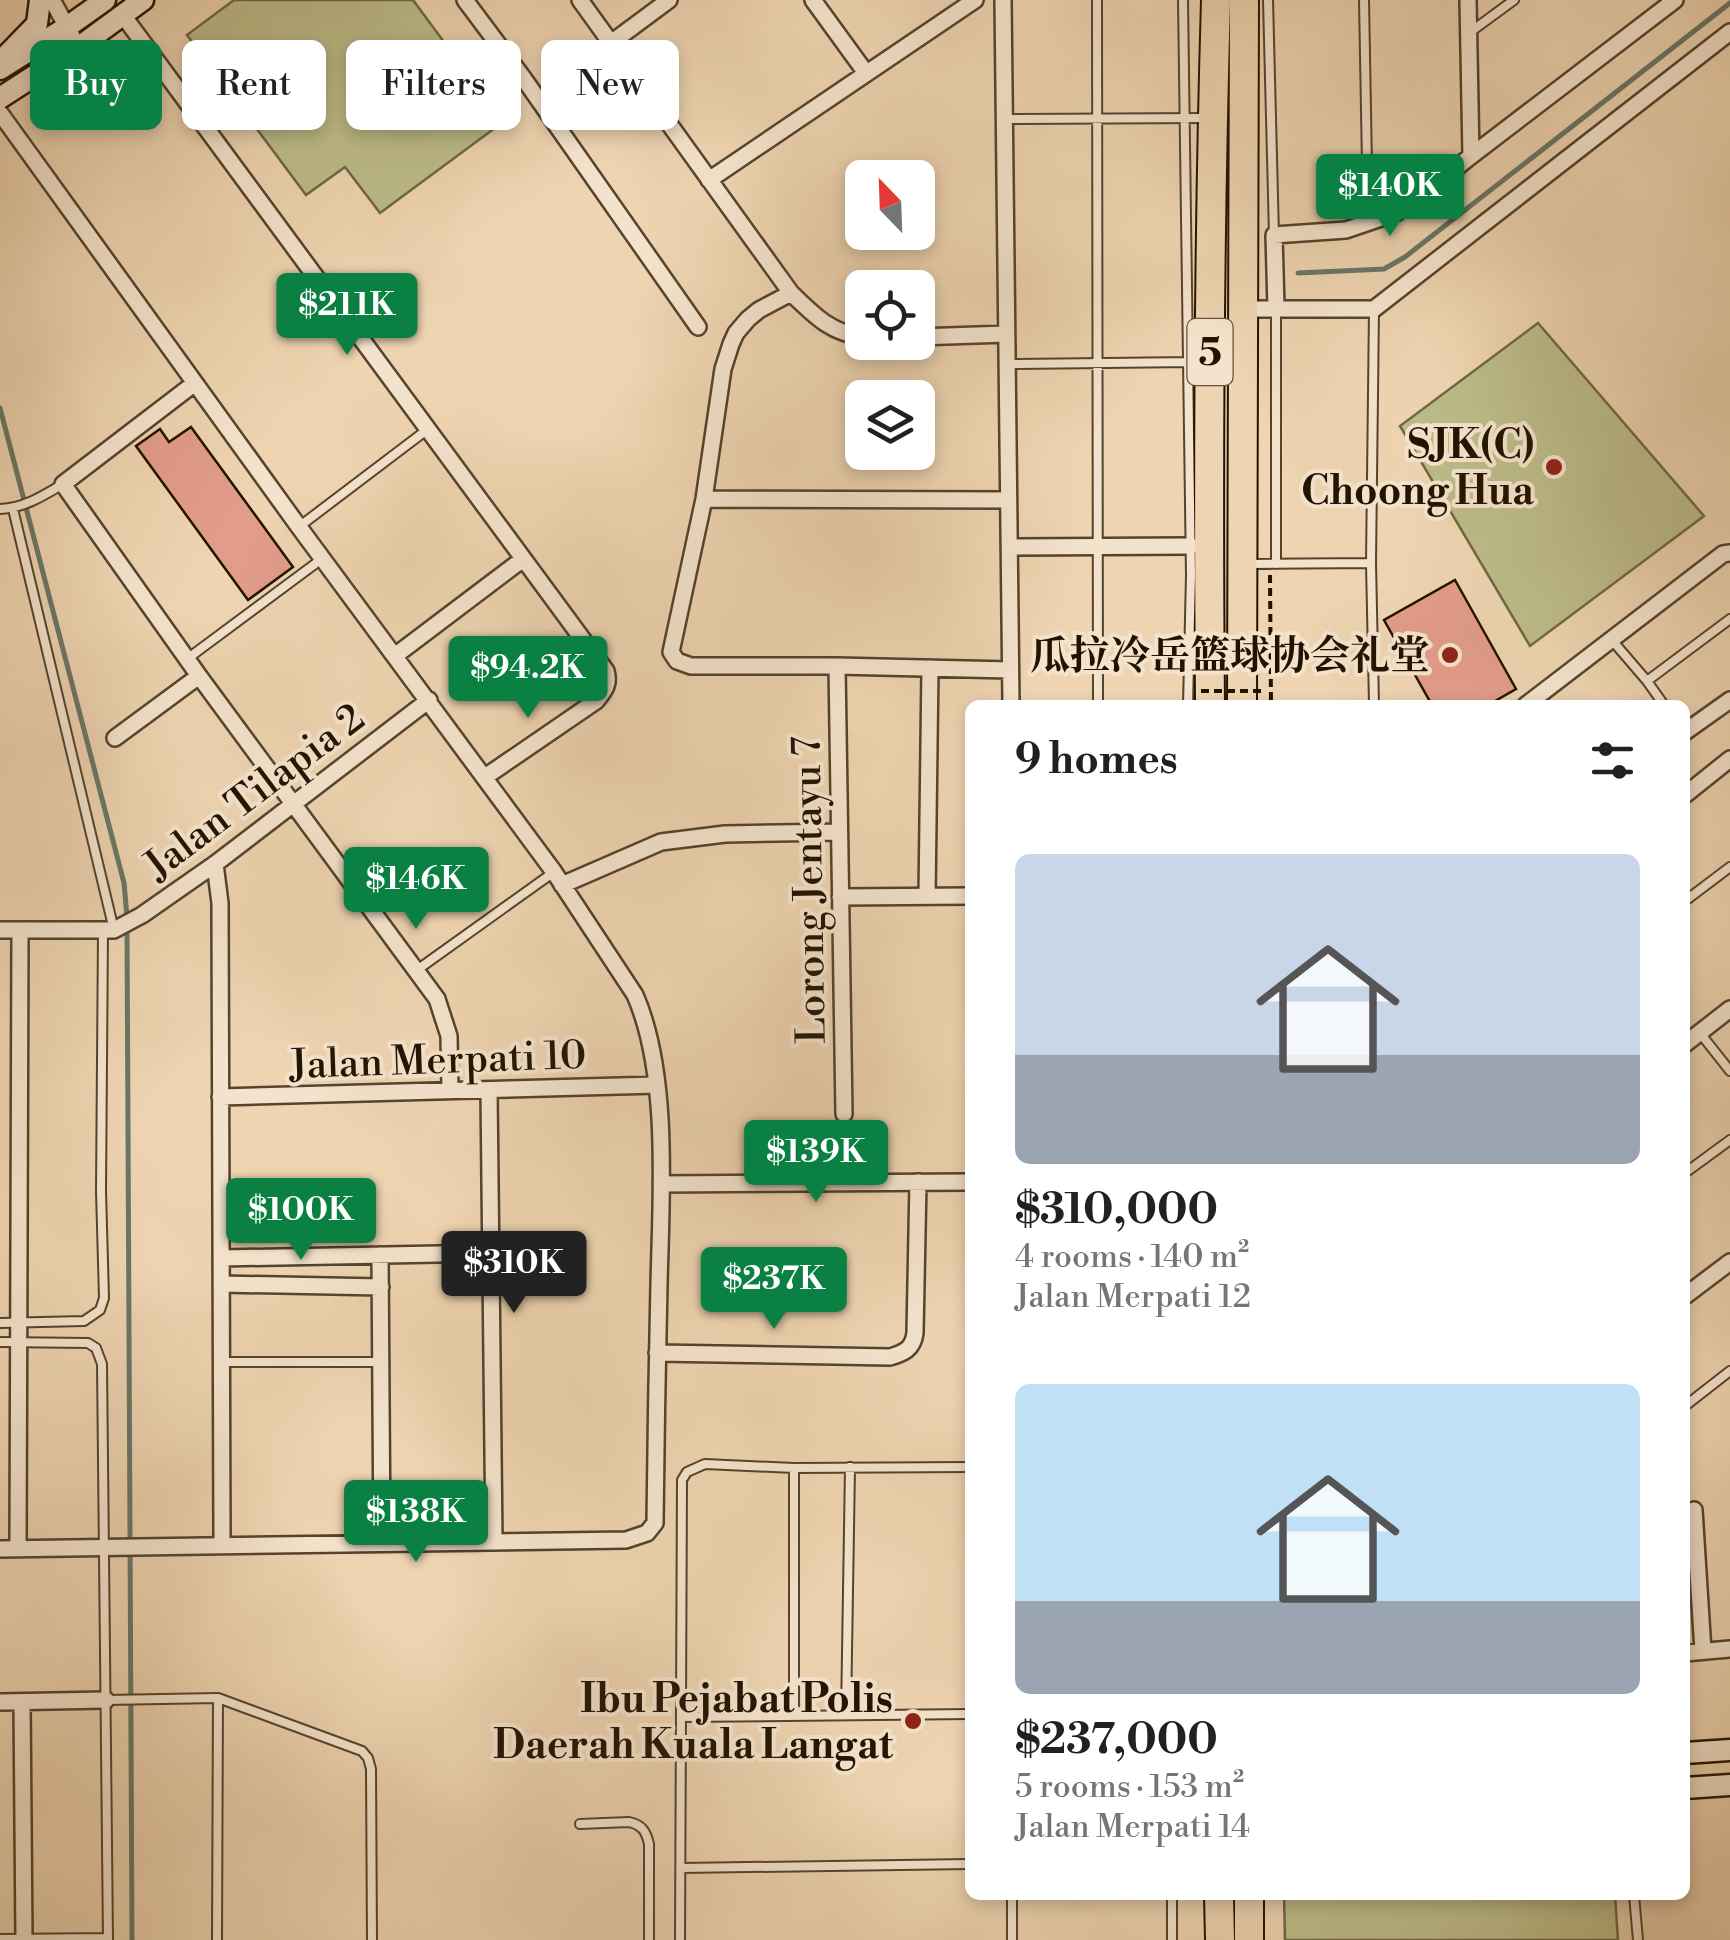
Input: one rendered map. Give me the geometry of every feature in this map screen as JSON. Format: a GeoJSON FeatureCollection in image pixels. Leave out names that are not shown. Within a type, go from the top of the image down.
{"type":"FeatureCollection","features":[{"type":"Feature","properties":{"kind":"highway","name":"5"},"geometry":{"type":"LineString","coordinates":[[1205,698],[1199,118],[1216,0]]}},
{"type":"Feature","properties":{"kind":"highway","name":"5"},"geometry":{"type":"LineString","coordinates":[[1244,0],[1243,309],[1263,564],[1252,698]]}},
{"type":"Feature","properties":{"kind":"highway"},"geometry":{"type":"LineString","coordinates":[[1219,1900],[1220,1940]]}},
{"type":"Feature","properties":{"kind":"highway"},"geometry":{"type":"LineString","coordinates":[[1249,1900],[1250,1940]]}},
{"type":"Feature","properties":{"kind":"main road"},"geometry":{"type":"LineString","coordinates":[[0,61],[36,24],[40,0]]}},
{"type":"Feature","properties":{"kind":"main road"},"geometry":{"type":"LineString","coordinates":[[0,69],[105,0]]}},
{"type":"Feature","properties":{"kind":"main road"},"geometry":{"type":"LineString","coordinates":[[87,40],[142,0]]}},
{"type":"Feature","properties":{"kind":"main road"},"geometry":{"type":"LineString","coordinates":[[0,98],[30,78]]}},
{"type":"Feature","properties":{"kind":"main road"},"geometry":{"type":"LineString","coordinates":[[1690,1752],[1730,1750]]}},
{"type":"Feature","properties":{"kind":"main road"},"geometry":{"type":"LineString","coordinates":[[1690,1788],[1730,1786]]}},
{"type":"Feature","properties":{"kind":"street"},"geometry":{"type":"LineString","coordinates":[[52,0],[74,40]]}},
{"type":"Feature","properties":{"kind":"street"},"geometry":{"type":"LineString","coordinates":[[465,0],[698,327]]}},
{"type":"Feature","properties":{"kind":"street"},"geometry":{"type":"LineString","coordinates":[[580,0],[608,40]]}},
{"type":"Feature","properties":{"kind":"street"},"geometry":{"type":"LineString","coordinates":[[614,40],[669,0]]}},
{"type":"Feature","properties":{"kind":"street"},"geometry":{"type":"LineString","coordinates":[[813,0],[866,73]]}},
{"type":"Feature","properties":{"kind":"street"},"geometry":{"type":"LineString","coordinates":[[710,180],[976,0]]}},
{"type":"Feature","properties":{"kind":"street"},"geometry":{"type":"LineString","coordinates":[[1002,0],[1011,700]]}},
{"type":"Feature","properties":{"kind":"street"},"geometry":{"type":"LineString","coordinates":[[1468,0],[1470,156]]}},
{"type":"Feature","properties":{"kind":"street"},"geometry":{"type":"LineString","coordinates":[[1276,308],[1274,235],[1346,230],[1396,213],[1676,0]]}},
{"type":"Feature","properties":{"kind":"street"},"geometry":{"type":"LineString","coordinates":[[122,14],[606,671],[607,687],[596,701],[485,777]]}},
{"type":"Feature","properties":{"kind":"street"},"geometry":{"type":"LineString","coordinates":[[1243,309],[1374,309],[1730,32]]}},
{"type":"Feature","properties":{"kind":"street"},"geometry":{"type":"LineString","coordinates":[[0,113],[558,878],[635,995],[644,1015],[657,1086],[661,1184],[655,1523],[648,1533],[626,1540],[0,1549]]}},
{"type":"Feature","properties":{"kind":"street"},"geometry":{"type":"LineString","coordinates":[[674,130],[791,293],[820,320],[845,333]]}},
{"type":"Feature","properties":{"kind":"street"},"geometry":{"type":"LineString","coordinates":[[791,293],[759,310],[730,344],[704,499],[671,652],[677,661],[692,666],[1010,670]]}},
{"type":"Feature","properties":{"kind":"street"},"geometry":{"type":"LineString","coordinates":[[935,336],[1006,334]]}},
{"type":"Feature","properties":{"kind":"street"},"geometry":{"type":"LineString","coordinates":[[195,383],[62,484],[438,1000],[450,1036],[450,1091]]}},
{"type":"Feature","properties":{"kind":"street"},"geometry":{"type":"LineString","coordinates":[[704,499],[1008,500]]}},
{"type":"Feature","properties":{"kind":"street"},"geometry":{"type":"LineString","coordinates":[[1009,546],[1190,546]]}},
{"type":"Feature","properties":{"kind":"street"},"geometry":{"type":"LineString","coordinates":[[1532,700],[1723,554],[1730,553]]}},
{"type":"Feature","properties":{"kind":"street"},"geometry":{"type":"LineString","coordinates":[[396,655],[523,559]]}},
{"type":"Feature","properties":{"kind":"street","name":"Lorong Jentayu 7"},"geometry":{"type":"LineString","coordinates":[[836,666],[844,1114]]}},
{"type":"Feature","properties":{"kind":"street"},"geometry":{"type":"LineString","coordinates":[[927,896],[930,668]]}},
{"type":"Feature","properties":{"kind":"street"},"geometry":{"type":"LineString","coordinates":[[115,738],[199,676]]}},
{"type":"Feature","properties":{"kind":"street","name":"Jalan Tilapia 2"},"geometry":{"type":"LineString","coordinates":[[109,930],[142,914],[214,864],[429,700]]}},
{"type":"Feature","properties":{"kind":"street"},"geometry":{"type":"LineString","coordinates":[[1690,728],[1730,700]]}},
{"type":"Feature","properties":{"kind":"street"},"geometry":{"type":"LineString","coordinates":[[1690,791],[1730,760]]}},
{"type":"Feature","properties":{"kind":"street"},"geometry":{"type":"LineString","coordinates":[[558,878],[661,842],[725,834],[839,832]]}},
{"type":"Feature","properties":{"kind":"street"},"geometry":{"type":"LineString","coordinates":[[214,864],[219,889],[222,1544]]}},
{"type":"Feature","properties":{"kind":"street"},"geometry":{"type":"LineString","coordinates":[[840,897],[965,896]]}},
{"type":"Feature","properties":{"kind":"street"},"geometry":{"type":"LineString","coordinates":[[0,930],[109,930]]}},
{"type":"Feature","properties":{"kind":"street"},"geometry":{"type":"LineString","coordinates":[[18,1548],[20,930]]}},
{"type":"Feature","properties":{"kind":"street"},"geometry":{"type":"LineString","coordinates":[[1690,1040],[1730,1010]]}},
{"type":"Feature","properties":{"kind":"street"},"geometry":{"type":"LineString","coordinates":[[0,1084],[20,1084]]}},
{"type":"Feature","properties":{"kind":"street","name":"Jalan Merpati 10"},"geometry":{"type":"LineString","coordinates":[[220,1097],[657,1086]]}},
{"type":"Feature","properties":{"kind":"street"},"geometry":{"type":"LineString","coordinates":[[490,1090],[494,1542]]}},
{"type":"Feature","properties":{"kind":"street"},"geometry":{"type":"LineString","coordinates":[[657,1353],[904,1353],[914,1342],[915,1333],[918,1182]]}},
{"type":"Feature","properties":{"kind":"street"},"geometry":{"type":"LineString","coordinates":[[661,1184],[965,1182]]}},
{"type":"Feature","properties":{"kind":"street"},"geometry":{"type":"LineString","coordinates":[[220,1258],[491,1253]]}},
{"type":"Feature","properties":{"kind":"street"},"geometry":{"type":"LineString","coordinates":[[380,1256],[382,1543]]}},
{"type":"Feature","properties":{"kind":"street"},"geometry":{"type":"LineString","coordinates":[[1690,1292],[1730,1262]]}},
{"type":"Feature","properties":{"kind":"street"},"geometry":{"type":"LineString","coordinates":[[221,1284],[380,1287]]}},
{"type":"Feature","properties":{"kind":"street"},"geometry":{"type":"LineString","coordinates":[[1694,1510],[1703,1651]]}},
{"type":"Feature","properties":{"kind":"street"},"geometry":{"type":"LineString","coordinates":[[1690,1652],[1730,1649]]}},
{"type":"Feature","properties":{"kind":"street"},"geometry":{"type":"LineString","coordinates":[[0,1702],[106,1700]]}},
{"type":"Feature","properties":{"kind":"street"},"geometry":{"type":"LineString","coordinates":[[22,1702],[24,1939]]}},
{"type":"Feature","properties":{"kind":"lane"},"geometry":{"type":"LineString","coordinates":[[1097,0],[1098,700]]}},
{"type":"Feature","properties":{"kind":"lane"},"geometry":{"type":"LineString","coordinates":[[1006,119],[1199,118],[1183,0]]}},
{"type":"Feature","properties":{"kind":"lane"},"geometry":{"type":"LineString","coordinates":[[1268,0],[1274,235]]}},
{"type":"Feature","properties":{"kind":"lane"},"geometry":{"type":"LineString","coordinates":[[1364,0],[1368,224]]}},
{"type":"Feature","properties":{"kind":"lane"},"geometry":{"type":"LineString","coordinates":[[1469,33],[1514,0]]}},
{"type":"Feature","properties":{"kind":"lane"},"geometry":{"type":"LineString","coordinates":[[1276,308],[1263,564],[1371,562]]}},
{"type":"Feature","properties":{"kind":"lane"},"geometry":{"type":"LineString","coordinates":[[1374,309],[1374,700]]}},
{"type":"Feature","properties":{"kind":"lane"},"geometry":{"type":"LineString","coordinates":[[1007,364],[1199,362],[1190,546],[1188,700]]}},
{"type":"Feature","properties":{"kind":"lane"},"geometry":{"type":"LineString","coordinates":[[299,527],[428,429]]}},
{"type":"Feature","properties":{"kind":"lane"},"geometry":{"type":"LineString","coordinates":[[0,509],[36,500],[62,484]]}},
{"type":"Feature","properties":{"kind":"lane"},"geometry":{"type":"LineString","coordinates":[[0,1324],[84,1321],[100,1310],[104,1298],[101,1191],[109,930],[13,508]]}},
{"type":"Feature","properties":{"kind":"lane"},"geometry":{"type":"LineString","coordinates":[[187,659],[322,558]]}},
{"type":"Feature","properties":{"kind":"lane"},"geometry":{"type":"LineString","coordinates":[[1647,681],[1730,619]]}},
{"type":"Feature","properties":{"kind":"lane"},"geometry":{"type":"LineString","coordinates":[[1610,639],[1660,700]]}},
{"type":"Feature","properties":{"kind":"lane"},"geometry":{"type":"LineString","coordinates":[[1690,897],[1730,867]]}},
{"type":"Feature","properties":{"kind":"lane"},"geometry":{"type":"LineString","coordinates":[[417,970],[558,878]]}},
{"type":"Feature","properties":{"kind":"lane"},"geometry":{"type":"LineString","coordinates":[[1700,1032],[1730,1071]]}},
{"type":"Feature","properties":{"kind":"lane"},"geometry":{"type":"LineString","coordinates":[[1690,1170],[1730,1140]]}},
{"type":"Feature","properties":{"kind":"lane"},"geometry":{"type":"LineString","coordinates":[[0,1342],[88,1343],[96,1348],[102,1364],[108,1939],[0,1939]]}},
{"type":"Feature","properties":{"kind":"lane"},"geometry":{"type":"LineString","coordinates":[[221,1362],[381,1362]]}},
{"type":"Feature","properties":{"kind":"lane"},"geometry":{"type":"LineString","coordinates":[[1690,1399],[1730,1371]]}},
{"type":"Feature","properties":{"kind":"lane"},"geometry":{"type":"LineString","coordinates":[[680,1940],[682,1480],[687,1472],[706,1464],[965,1467]]}},
{"type":"Feature","properties":{"kind":"lane"},"geometry":{"type":"LineString","coordinates":[[846,1715],[850,1467]]}},
{"type":"Feature","properties":{"kind":"lane"},"geometry":{"type":"LineString","coordinates":[[794,1468],[794,1716]]}},
{"type":"Feature","properties":{"kind":"lane"},"geometry":{"type":"LineString","coordinates":[[106,1700],[218,1698],[362,1750],[368,1758],[372,1788],[372,1940]]}},
{"type":"Feature","properties":{"kind":"lane"},"geometry":{"type":"LineString","coordinates":[[217,1940],[218,1698]]}},
{"type":"Feature","properties":{"kind":"lane"},"geometry":{"type":"LineString","coordinates":[[682,1717],[965,1714]]}},
{"type":"Feature","properties":{"kind":"lane"},"geometry":{"type":"LineString","coordinates":[[580,1824],[629,1822],[644,1830],[649,1844],[649,1940]]}},
{"type":"Feature","properties":{"kind":"lane"},"geometry":{"type":"LineString","coordinates":[[681,1868],[965,1864]]}},
{"type":"Feature","properties":{"kind":"lane"},"geometry":{"type":"LineString","coordinates":[[1012,1900],[1012,1940]]}},
{"type":"Feature","properties":{"kind":"lane"},"geometry":{"type":"LineString","coordinates":[[1172,1900],[1172,1940]]}},
{"type":"Feature","properties":{"kind":"lane"},"geometry":{"type":"LineString","coordinates":[[1634,1900],[1638,1940]]}},
{"type":"Feature","properties":{"kind":"path"},"geometry":{"type":"LineString","coordinates":[[1263,564],[1270,624],[1271,700]]}},
{"type":"Feature","properties":{"kind":"path"},"geometry":{"type":"LineString","coordinates":[[1205,698],[1252,698]]}},
{"type":"Feature","properties":{"kind":"green space"},"geometry":{"type":"Polygon","coordinates":[[[234,0],[413,0],[443,40],[346,40],[346,130],[492,130],[380,213],[345,167],[306,195],[258,130],[326,130],[326,40],[191,40],[187,35],[234,0]]]}},
{"type":"Feature","properties":{"kind":"green space"},"geometry":{"type":"Polygon","coordinates":[[[1538,323],[1704,516],[1530,646],[1400,426],[1538,323]]]}},
{"type":"Feature","properties":{"kind":"green space"},"geometry":{"type":"Polygon","coordinates":[[[1284,1900],[1615,1900],[1618,1940],[1285,1940],[1284,1900]]]}},
{"type":"Feature","properties":{"kind":"building"},"geometry":{"type":"Polygon","coordinates":[[[191,427],[293,567],[248,600],[136,446],[160,429],[169,442],[191,427]]]}},
{"type":"Feature","properties":{"kind":"building","name":"瓜拉冷岳篮球协会礼堂"},"geometry":{"type":"Polygon","coordinates":[[[1455,580],[1516,689],[1497,700],[1429,700],[1384,620],[1455,580]]]}},
{"type":"Feature","properties":{"kind":"waterway"},"geometry":{"type":"LineString","coordinates":[[1298,273],[1384,269],[1405,257],[1730,3]]}},
{"type":"Feature","properties":{"kind":"waterway"},"geometry":{"type":"LineString","coordinates":[[0,408],[124,883],[127,917]]}},
{"type":"Feature","properties":{"kind":"waterway"},"geometry":{"type":"LineString","coordinates":[[127,928],[132,1940]]}},
{"type":"Feature","properties":{"kind":"place","name":"SJK(C) Choong Hua"},"geometry":{"type":"Point","coordinates":[1554,467]}},
{"type":"Feature","properties":{"kind":"place","name":"瓜拉冷岳篮球协会礼堂"},"geometry":{"type":"Point","coordinates":[1450,655]}},
{"type":"Feature","properties":{"kind":"place","name":"Ibu Pejabat Polis Daerah Kuala Langat"},"geometry":{"type":"Point","coordinates":[913,1721]}}]}
